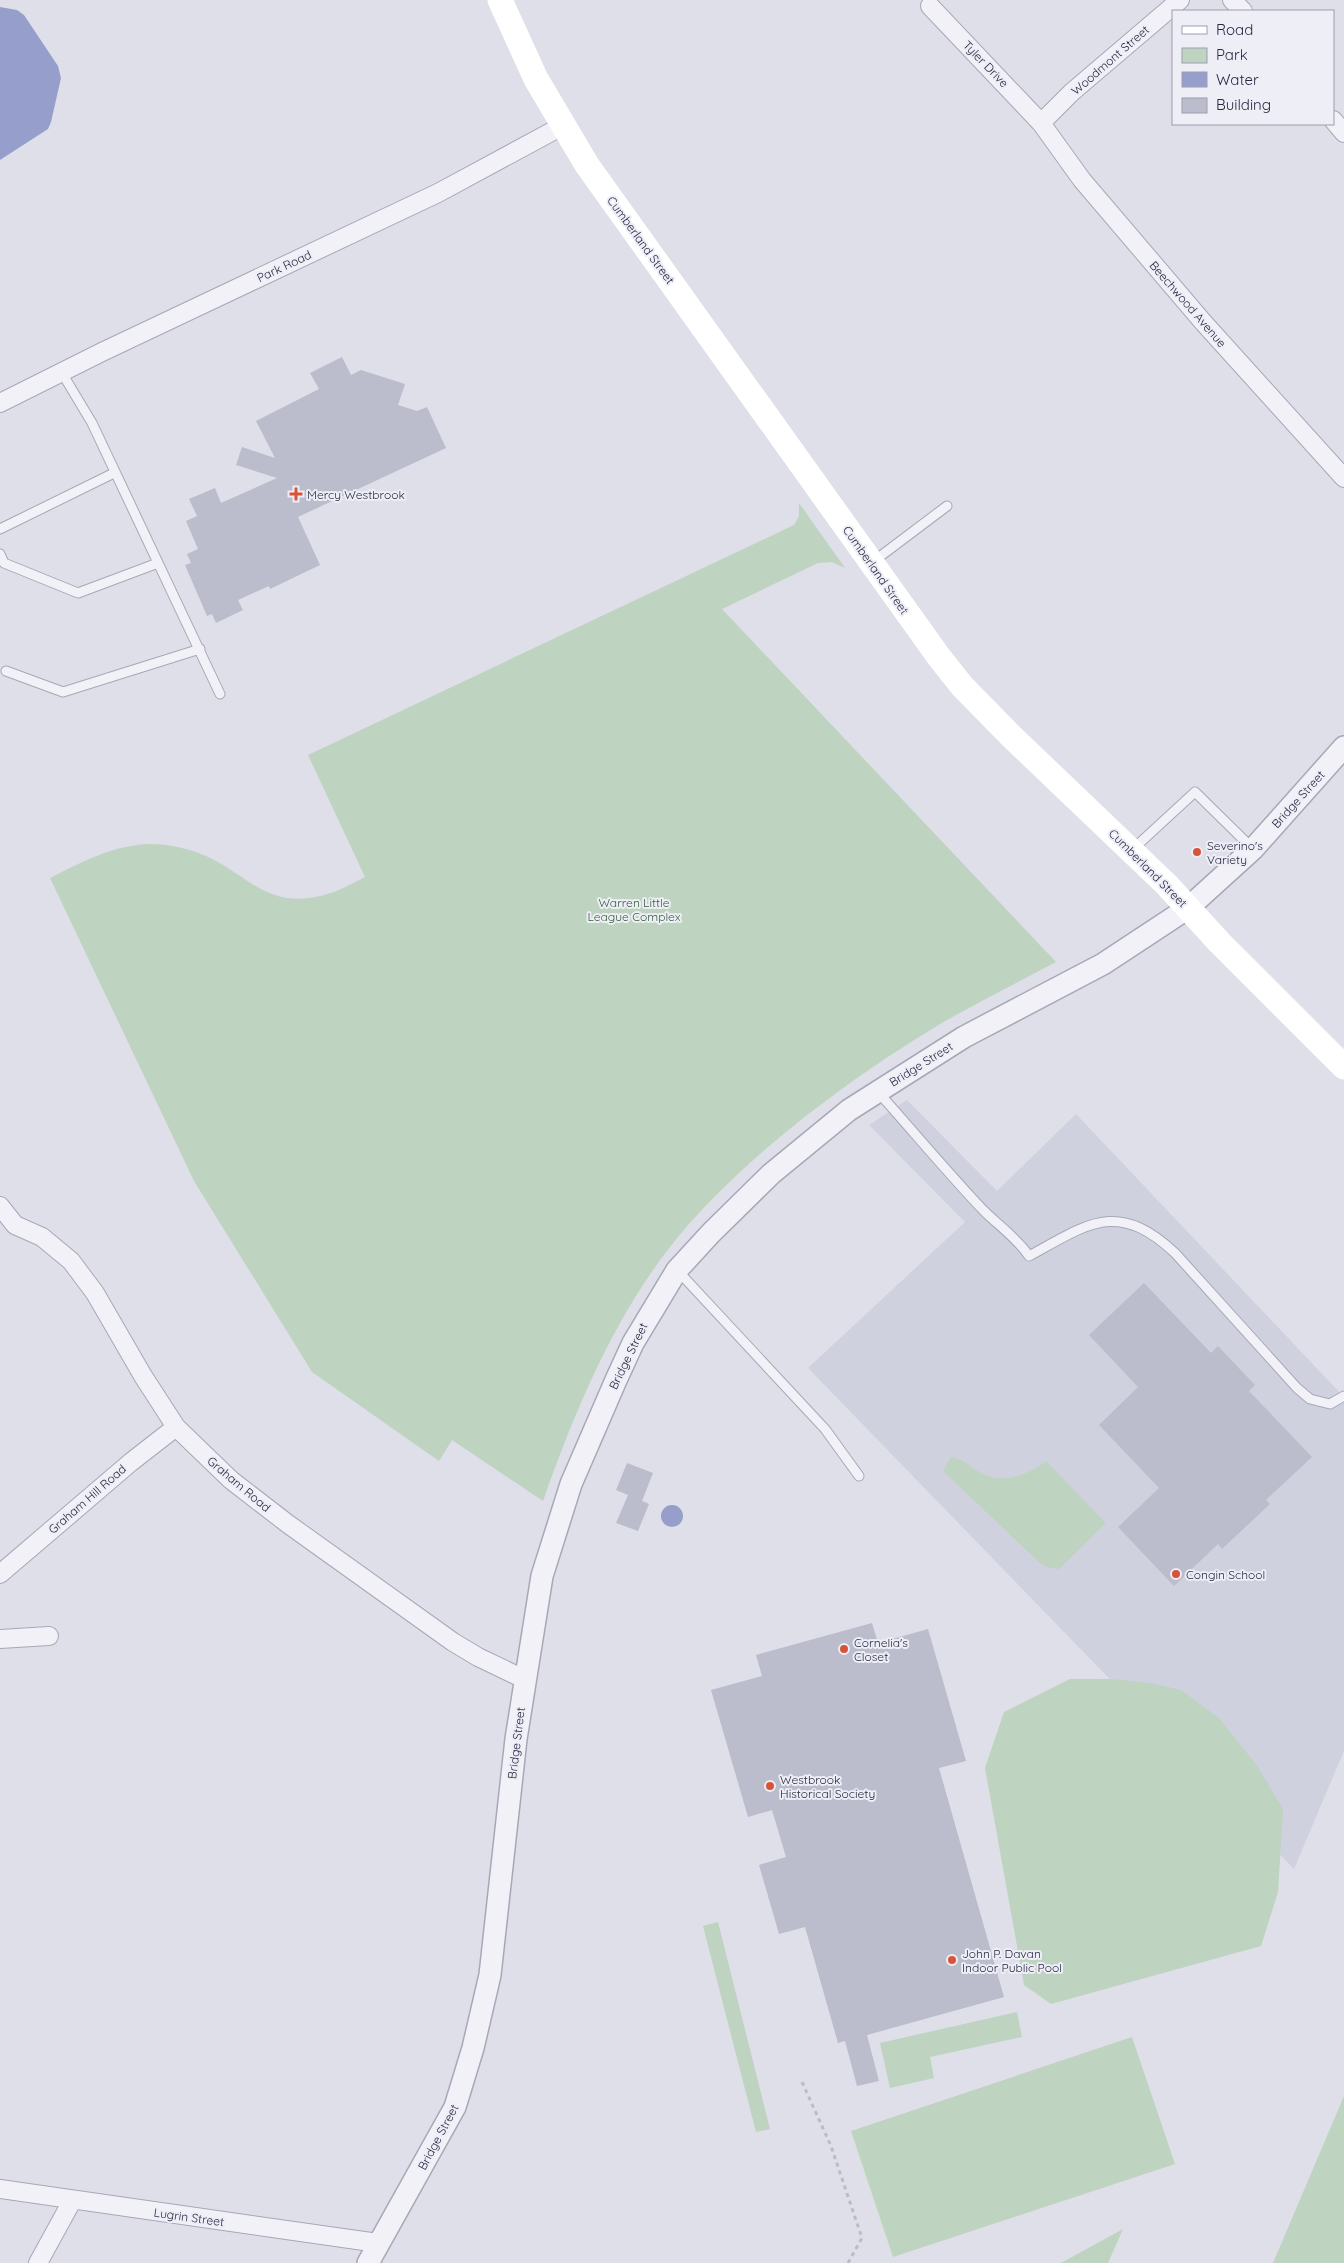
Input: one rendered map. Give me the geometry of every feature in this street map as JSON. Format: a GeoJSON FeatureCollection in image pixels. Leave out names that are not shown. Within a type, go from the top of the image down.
{"type":"FeatureCollection","features":[{"type":"Feature","properties":{"kind":"main road","name":"Cumberland Street"},"geometry":{"type":"LineString","coordinates":[[500,0],[536,79],[587,165],[938,657],[962,686],[1012,737],[1131,851],[1188,908],[1218,942],[1344,1068]]}},
{"type":"Feature","properties":{"kind":"street","name":"Woodmont Street"},"geometry":{"type":"LineString","coordinates":[[1041,122],[1072,92],[1180,0]]}},
{"type":"Feature","properties":{"kind":"street"},"geometry":{"type":"LineString","coordinates":[[1232,0],[1241,10]]}},
{"type":"Feature","properties":{"kind":"street","name":"Tyler Drive"},"geometry":{"type":"LineString","coordinates":[[930,6],[1041,122]]}},
{"type":"Feature","properties":{"kind":"street"},"geometry":{"type":"LineString","coordinates":[[1334,121],[1344,133]]}},
{"type":"Feature","properties":{"kind":"street","name":"Beechwood Avenue"},"geometry":{"type":"LineString","coordinates":[[1041,122],[1082,180],[1203,322],[1344,478]]}},
{"type":"Feature","properties":{"kind":"street","name":"Park Road"},"geometry":{"type":"LineString","coordinates":[[0,403],[62,374],[102,352],[438,193],[564,125]]}},
{"type":"Feature","properties":{"kind":"street","name":"Bridge Street"},"geometry":{"type":"LineString","coordinates":[[368,2263],[455,2107],[473,2048],[490,1974],[516,1739],[542,1576],[571,1484],[633,1343],[677,1270],[711,1233],[771,1174],[849,1110],[964,1037],[1103,964],[1188,908],[1253,849],[1344,747]]}},
{"type":"Feature","properties":{"kind":"street","name":"Graham Road"},"geometry":{"type":"LineString","coordinates":[[0,1206],[7,1224],[42,1237],[77,1269],[95,1293],[143,1376],[176,1427],[231,1480],[296,1530],[452,1642],[526,1680]]}},
{"type":"Feature","properties":{"kind":"street","name":"Graham Hill Road"},"geometry":{"type":"LineString","coordinates":[[0,1574],[131,1462],[176,1427]]}},
{"type":"Feature","properties":{"kind":"street"},"geometry":{"type":"LineString","coordinates":[[0,1639],[49,1636]]}},
{"type":"Feature","properties":{"kind":"street","name":"Lugrin Street"},"geometry":{"type":"LineString","coordinates":[[0,2189],[378,2243]]}},
{"type":"Feature","properties":{"kind":"street"},"geometry":{"type":"LineString","coordinates":[[38,2263],[72,2200]]}},
{"type":"Feature","properties":{"kind":"lane"},"geometry":{"type":"LineString","coordinates":[[62,374],[92,423],[220,694]]}},
{"type":"Feature","properties":{"kind":"lane"},"geometry":{"type":"LineString","coordinates":[[0,529],[114,473]]}},
{"type":"Feature","properties":{"kind":"lane"},"geometry":{"type":"LineString","coordinates":[[871,562],[947,506]]}},
{"type":"Feature","properties":{"kind":"lane"},"geometry":{"type":"LineString","coordinates":[[0,554],[4,563],[78,593],[158,564]]}},
{"type":"Feature","properties":{"kind":"lane"},"geometry":{"type":"LineString","coordinates":[[6,671],[63,692],[200,649]]}},
{"type":"Feature","properties":{"kind":"lane"},"geometry":{"type":"LineString","coordinates":[[1131,851],[1195,792],[1253,849]]}},
{"type":"Feature","properties":{"kind":"lane"},"geometry":{"type":"LineString","coordinates":[[877,1092],[983,1209],[1006,1232],[1019,1241],[1029,1256],[1088,1226],[1107,1221],[1125,1222],[1143,1227],[1175,1253],[1297,1388],[1310,1399],[1330,1404],[1344,1396]]}},
{"type":"Feature","properties":{"kind":"lane"},"geometry":{"type":"LineString","coordinates":[[677,1270],[825,1429],[859,1476]]}},
{"type":"Feature","properties":{"kind":"path"},"geometry":{"type":"LineString","coordinates":[[802,2082],[832,2146],[862,2238],[848,2263]]}},
{"type":"Feature","properties":{"kind":"shaded area","name":"Congin School"},"geometry":{"type":"Polygon","coordinates":[[[907,1100],[997,1191],[1076,1114],[1344,1397],[1344,1751],[1294,1869],[808,1368],[965,1222],[869,1125],[907,1100]]]}},
{"type":"Feature","properties":{"kind":"green space","name":"Warren Little League Complex"},"geometry":{"type":"Polygon","coordinates":[[[799,503],[845,568],[832,562],[818,563],[722,609],[1056,962],[947,1020],[875,1065],[769,1146],[706,1206],[678,1237],[655,1267],[616,1330],[569,1431],[543,1501],[452,1440],[439,1461],[312,1372],[194,1181],[50,878],[86,860],[111,851],[123,847],[150,844],[175,846],[200,854],[216,861],[264,891],[288,898],[303,899],[332,893],[365,877],[308,755],[794,525],[799,516],[799,503]]]}},
{"type":"Feature","properties":{"kind":"green space"},"geometry":{"type":"Polygon","coordinates":[[[951,1457],[963,1461],[989,1477],[998,1478],[1015,1477],[1046,1461],[1106,1523],[1059,1569],[1047,1567],[1040,1563],[943,1471],[951,1457]]]}},
{"type":"Feature","properties":{"kind":"green space"},"geometry":{"type":"Polygon","coordinates":[[[1070,1679],[1111,1679],[1150,1683],[1181,1690],[1219,1718],[1258,1767],[1283,1809],[1278,1892],[1261,1946],[1051,2004],[1024,1985],[985,1768],[1004,1712],[1070,1679]]]}},
{"type":"Feature","properties":{"kind":"green space"},"geometry":{"type":"Polygon","coordinates":[[[718,1922],[770,2129],[756,2132],[703,1926],[718,1922]]]}},
{"type":"Feature","properties":{"kind":"green space"},"geometry":{"type":"Polygon","coordinates":[[[1017,2012],[1022,2037],[930,2057],[934,2078],[890,2088],[880,2043],[1017,2012]]]}},
{"type":"Feature","properties":{"kind":"green space"},"geometry":{"type":"Polygon","coordinates":[[[1132,2037],[1175,2164],[893,2257],[851,2131],[1132,2037]]]}},
{"type":"Feature","properties":{"kind":"green space"},"geometry":{"type":"Polygon","coordinates":[[[1344,2096],[1344,2263],[1273,2263],[1344,2096]]]}},
{"type":"Feature","properties":{"kind":"green space"},"geometry":{"type":"Polygon","coordinates":[[[1123,2229],[1108,2263],[1061,2263],[1123,2229]]]}},
{"type":"Feature","properties":{"kind":"water"},"geometry":{"type":"Polygon","coordinates":[[[0,7],[17,10],[24,15],[58,66],[61,78],[48,129],[0,160],[0,7]]]}},
{"type":"Feature","properties":{"kind":"water"},"geometry":{"type":"Polygon","coordinates":[[[672,1505],[680,1508],[683,1516],[680,1524],[672,1527],[664,1524],[661,1516],[664,1508],[672,1505]]]}},
{"type":"Feature","properties":{"kind":"building","name":"Mercy Westbrook"},"geometry":{"type":"Polygon","coordinates":[[[342,357],[351,375],[361,370],[405,384],[398,405],[417,411],[427,407],[446,448],[298,517],[320,565],[270,589],[269,586],[238,600],[243,610],[216,623],[212,614],[207,616],[185,565],[191,563],[187,554],[198,549],[186,521],[197,516],[189,499],[215,488],[221,503],[277,478],[236,465],[242,447],[275,458],[256,421],[319,389],[310,373],[342,357]]]}},
{"type":"Feature","properties":{"kind":"building"},"geometry":{"type":"Polygon","coordinates":[[[1144,1283],[1211,1353],[1218,1346],[1255,1385],[1249,1391],[1312,1457],[1266,1500],[1270,1504],[1222,1549],[1218,1544],[1174,1586],[1118,1527],[1159,1488],[1099,1425],[1138,1387],[1089,1335],[1144,1283]]]}},
{"type":"Feature","properties":{"kind":"building"},"geometry":{"type":"Polygon","coordinates":[[[627,1463],[653,1473],[642,1501],[649,1504],[638,1531],[616,1523],[628,1495],[616,1490],[627,1463]]]}},
{"type":"Feature","properties":{"kind":"building"},"geometry":{"type":"Polygon","coordinates":[[[872,1623],[878,1643],[928,1629],[966,1761],[939,1768],[1004,1997],[867,2035],[879,2081],[857,2086],[845,2041],[838,2043],[805,1927],[779,1934],[759,1865],[786,1857],[772,1810],[748,1817],[711,1690],[762,1676],[756,1655],[872,1623]]]}},
{"type":"Feature","properties":{"kind":"place","name":"Mercy Westbrook"},"geometry":{"type":"Point","coordinates":[296,494]}},
{"type":"Feature","properties":{"kind":"place","name":"Severino's Variety"},"geometry":{"type":"Point","coordinates":[1197,852]}},
{"type":"Feature","properties":{"kind":"place","name":"Congin School"},"geometry":{"type":"Point","coordinates":[1176,1574]}},
{"type":"Feature","properties":{"kind":"place","name":"Cornelia's Closet"},"geometry":{"type":"Point","coordinates":[844,1649]}},
{"type":"Feature","properties":{"kind":"place","name":"Westbrook Historical Society"},"geometry":{"type":"Point","coordinates":[770,1786]}},
{"type":"Feature","properties":{"kind":"place","name":"John P. Davan Indoor Public Pool"},"geometry":{"type":"Point","coordinates":[952,1960]}}]}
